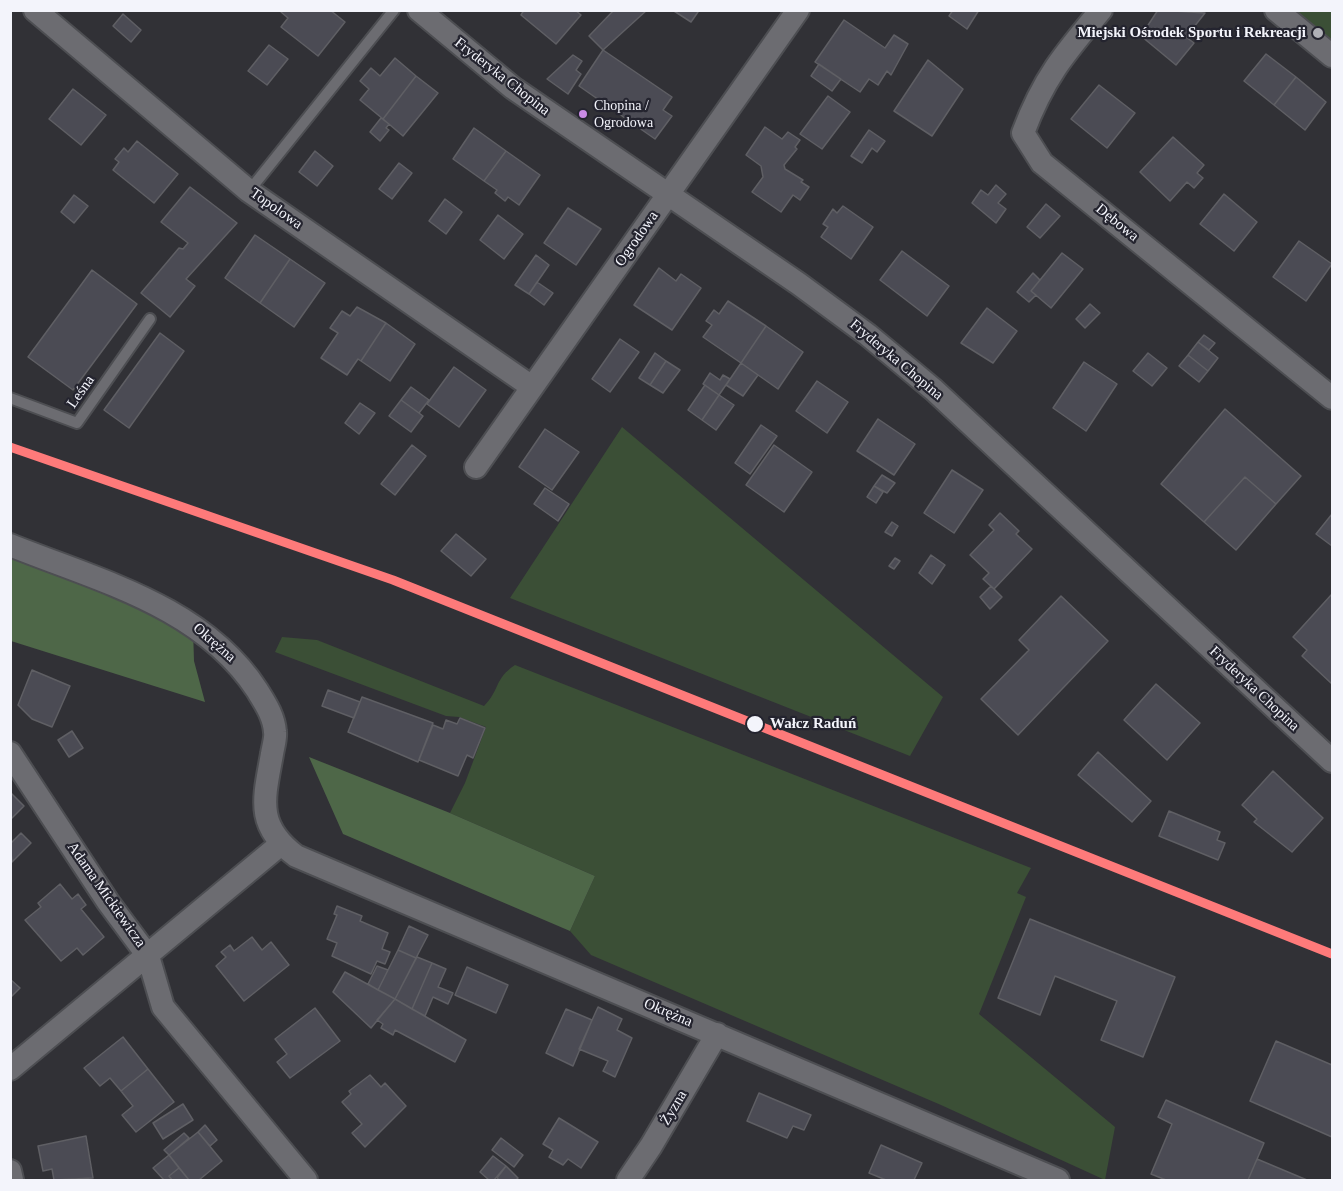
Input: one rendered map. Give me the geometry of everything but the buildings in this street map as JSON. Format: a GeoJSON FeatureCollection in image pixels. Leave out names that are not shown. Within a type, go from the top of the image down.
{"type":"FeatureCollection","features":[{"type":"Feature","properties":{"kind":"street","name":"Topolowa"},"geometry":{"type":"LineString","coordinates":[[35,10],[249,190],[532,387]]}},
{"type":"Feature","properties":{"kind":"street","name":"Fryderyka Chopina"},"geometry":{"type":"LineString","coordinates":[[419,10],[513,88],[808,291],[868,335],[926,383],[1330,752]]}},
{"type":"Feature","properties":{"kind":"street","name":"Ogrodowa"},"geometry":{"type":"LineString","coordinates":[[476,467],[798,10]]}},
{"type":"Feature","properties":{"kind":"street","name":"Dębowa"},"geometry":{"type":"LineString","coordinates":[[1101,10],[1053,68],[1035,100],[1023,133],[1042,163],[1332,398]]}},
{"type":"Feature","properties":{"kind":"street"},"geometry":{"type":"LineString","coordinates":[[1275,10],[1332,56]]}},
{"type":"Feature","properties":{"kind":"street","name":"Okrężna"},"geometry":{"type":"LineString","coordinates":[[10,545],[153,602],[207,633],[229,653],[270,710],[275,732],[264,806],[269,826],[280,844],[296,856],[1058,1180]]}},
{"type":"Feature","properties":{"kind":"street","name":"Adama Mickiewicza"},"geometry":{"type":"LineString","coordinates":[[10,753],[108,902],[148,956],[163,1007],[306,1180]]}},
{"type":"Feature","properties":{"kind":"street"},"geometry":{"type":"LineString","coordinates":[[10,1069],[280,844]]}},
{"type":"Feature","properties":{"kind":"street","name":"Żyzna"},"geometry":{"type":"LineString","coordinates":[[628,1180],[657,1137],[717,1034]]}},
{"type":"Feature","properties":{"kind":"street"},"geometry":{"type":"LineString","coordinates":[[10,1171],[12,1180]]}},
{"type":"Feature","properties":{"kind":"lane"},"geometry":{"type":"LineString","coordinates":[[249,190],[394,10]]}},
{"type":"Feature","properties":{"kind":"lane","name":"Leśna"},"geometry":{"type":"LineString","coordinates":[[10,398],[77,423],[150,319]]}},
{"type":"Feature","properties":{"kind":"green space","name":"Miejski Ośrodek Sportu i Rekreacji"},"geometry":{"type":"Polygon","coordinates":[[[1276,11],[1332,11],[1332,56],[1276,11]]]}},
{"type":"Feature","properties":{"kind":"green space"},"geometry":{"type":"Polygon","coordinates":[[[622,427],[943,697],[910,756],[510,598],[622,427]]]}},
{"type":"Feature","properties":{"kind":"green space"},"geometry":{"type":"Polygon","coordinates":[[[10,556],[96,588],[193,629],[194,661],[205,702],[11,641],[10,556]]]}},
{"type":"Feature","properties":{"kind":"green space"},"geometry":{"type":"Polygon","coordinates":[[[282,637],[317,640],[484,706],[493,695],[500,680],[515,665],[1031,868],[1017,893],[1026,897],[979,1014],[1115,1127],[1105,1180],[941,1105],[591,955],[570,931],[595,876],[450,813],[465,783],[486,727],[459,717],[446,716],[275,652],[282,637]]]}},
{"type":"Feature","properties":{"kind":"green space"},"geometry":{"type":"Polygon","coordinates":[[[309,757],[450,813],[595,876],[570,931],[343,834],[309,757]]]}},
{"type":"Feature","properties":{"kind":"transit line"},"geometry":{"type":"LineString","coordinates":[[10,447],[393,580],[1332,954]]}},
{"type":"Feature","properties":{"kind":"place","name":"Miejski Ośrodek Sportu i Rekreacji"},"geometry":{"type":"Point","coordinates":[1318,33]}},
{"type":"Feature","properties":{"kind":"place","name":"Chopina / Ogrodowa"},"geometry":{"type":"Point","coordinates":[583,114]}},
{"type":"Feature","properties":{"kind":"place","name":"Wałcz Raduń"},"geometry":{"type":"Point","coordinates":[755,724]}}]}
